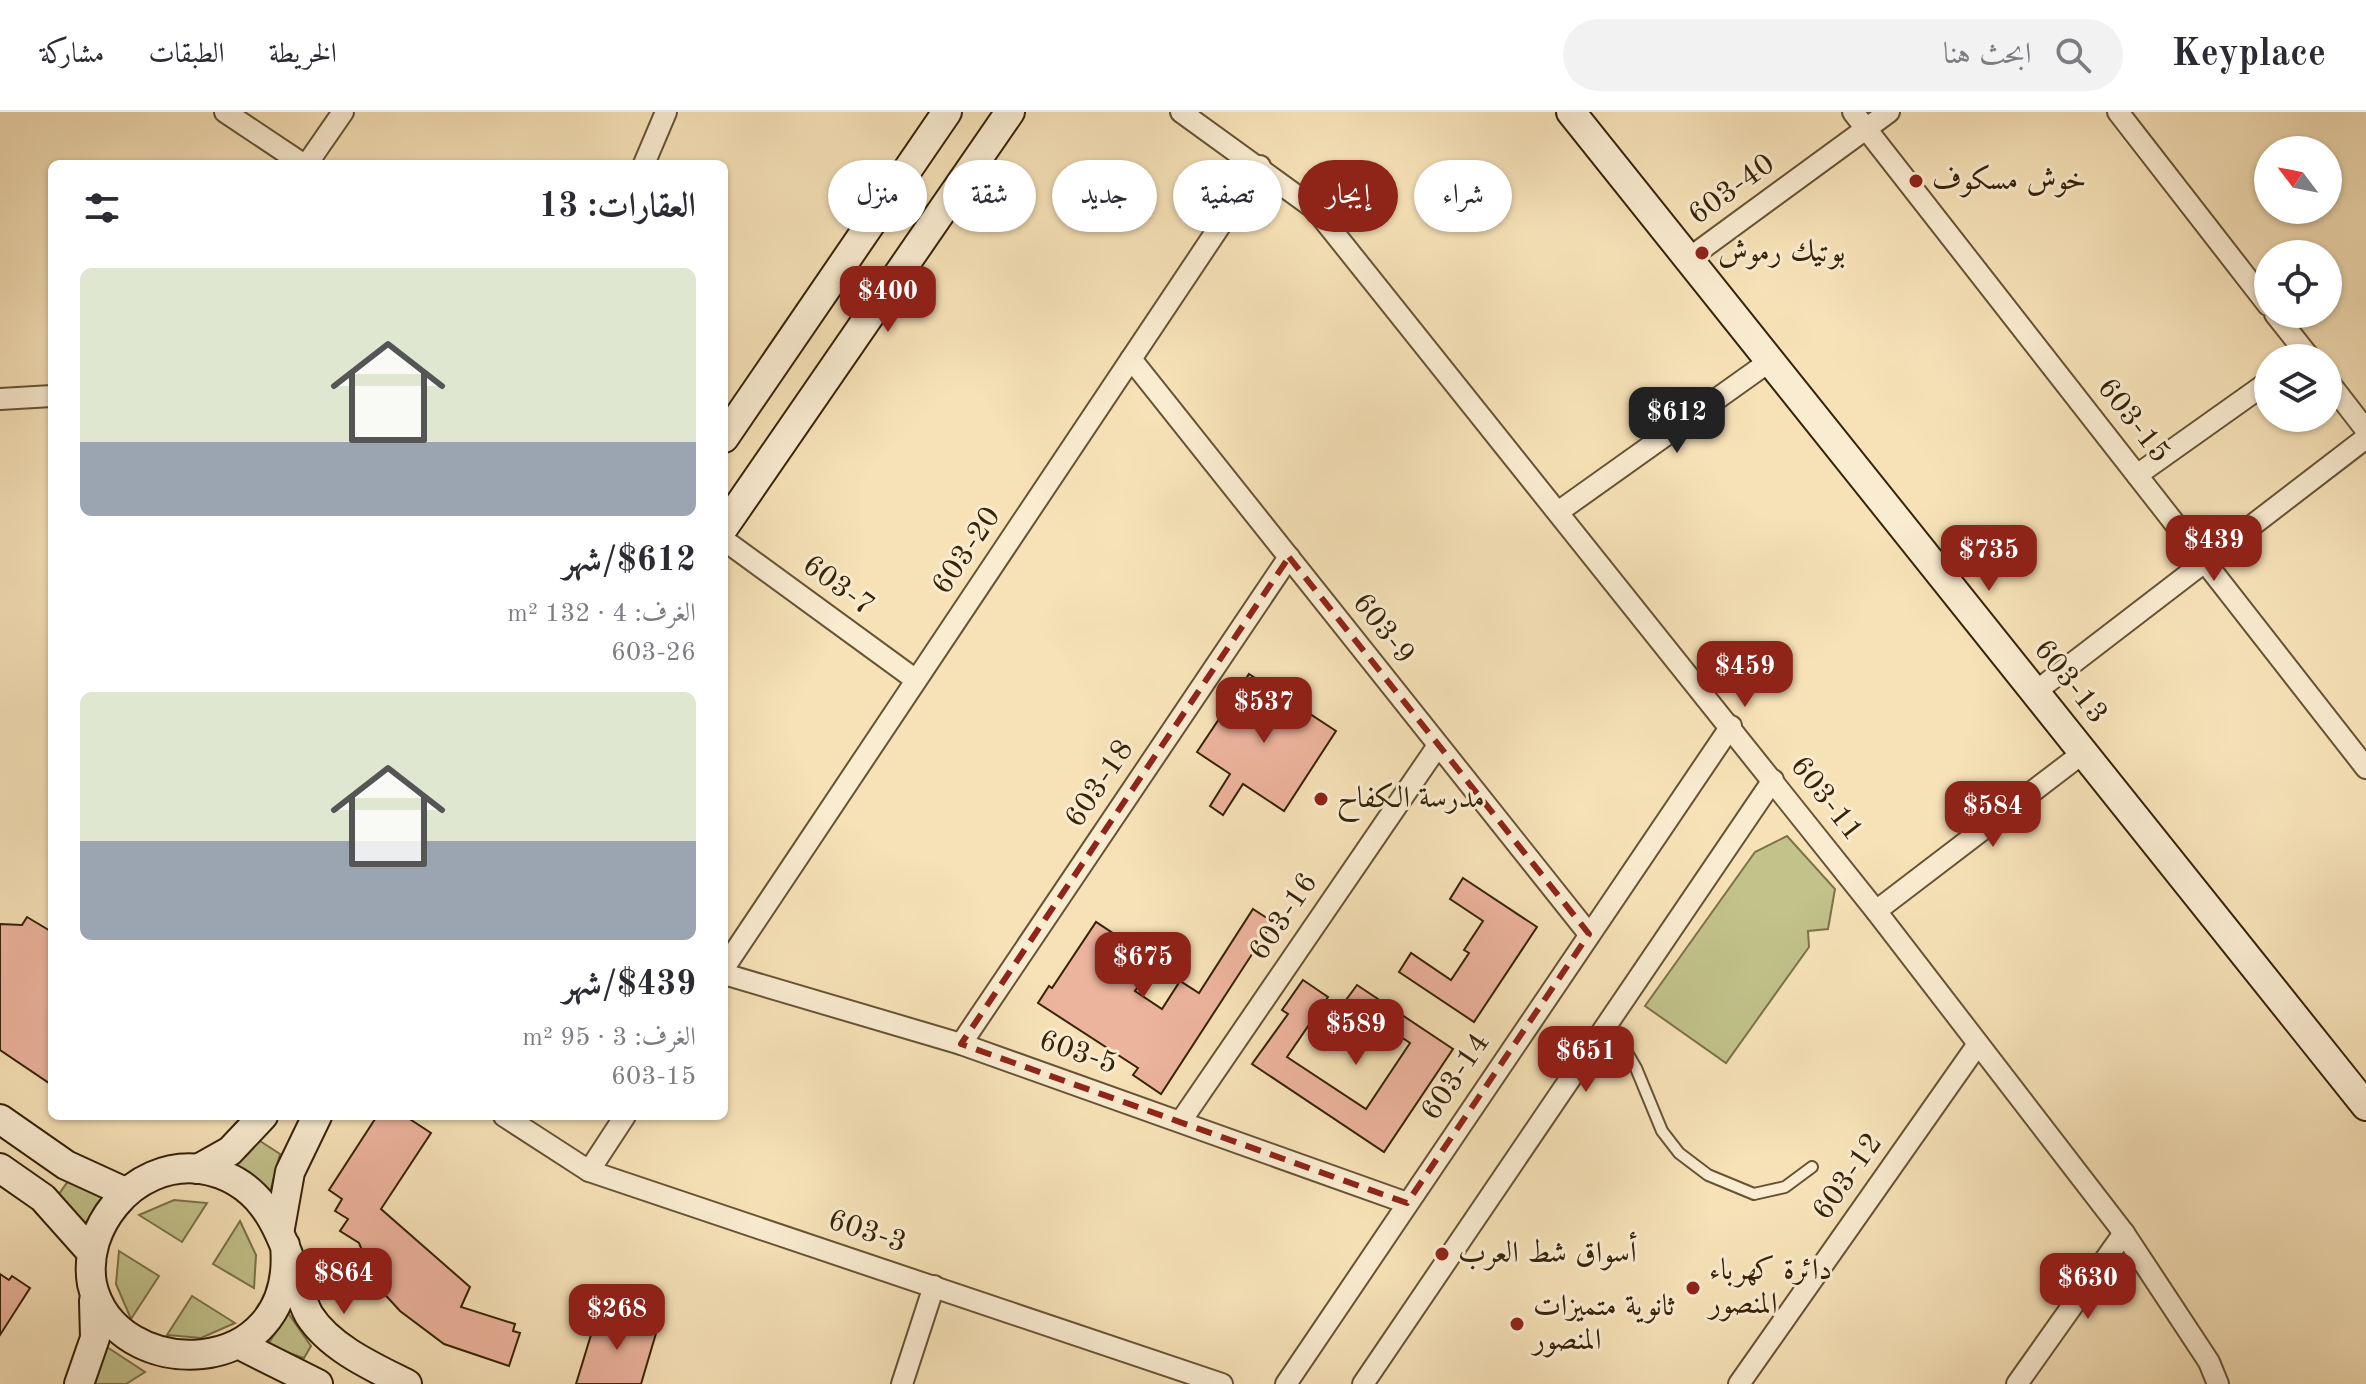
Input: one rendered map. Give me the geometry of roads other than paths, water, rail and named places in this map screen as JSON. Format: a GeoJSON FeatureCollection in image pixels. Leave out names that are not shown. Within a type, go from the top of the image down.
{"type":"FeatureCollection","features":[{"type":"Feature","properties":{"kind":"street"},"geometry":{"type":"LineString","coordinates":[[225,112],[299,160]]}},
{"type":"Feature","properties":{"kind":"street"},"geometry":{"type":"LineString","coordinates":[[308,160],[343,112]]}},
{"type":"Feature","properties":{"kind":"street"},"geometry":{"type":"LineString","coordinates":[[646,160],[666,112]]}},
{"type":"Feature","properties":{"kind":"street"},"geometry":{"type":"LineString","coordinates":[[728,521],[1010,112]]}},
{"type":"Feature","properties":{"kind":"street","name":"603-11"},"geometry":{"type":"LineString","coordinates":[[1181,112],[1251,160]]}},
{"type":"Feature","properties":{"kind":"street","name":"603-13"},"geometry":{"type":"LineString","coordinates":[[1571,112],[2366,1106]]}},
{"type":"Feature","properties":{"kind":"street","name":"603-15"},"geometry":{"type":"LineString","coordinates":[[1853,112],[2366,768]]}},
{"type":"Feature","properties":{"kind":"street","name":"603-40"},"geometry":{"type":"LineString","coordinates":[[1688,259],[1889,112]]}},
{"type":"Feature","properties":{"kind":"street"},"geometry":{"type":"LineString","coordinates":[[2118,112],[2254,287]]}},
{"type":"Feature","properties":{"kind":"street"},"geometry":{"type":"LineString","coordinates":[[728,432],[937,115]]}},
{"type":"Feature","properties":{"kind":"street","name":"603-11"},"geometry":{"type":"LineString","coordinates":[[1282,183],[1315,209],[1876,911],[2124,1233],[2209,1362],[2218,1384]]}},
{"type":"Feature","properties":{"kind":"street","name":"603-20"},"geometry":{"type":"LineString","coordinates":[[728,962],[1216,232]]}},
{"type":"Feature","properties":{"kind":"street","name":"603-9"},"geometry":{"type":"LineString","coordinates":[[1131,359],[1589,934]]}},
{"type":"Feature","properties":{"kind":"street"},"geometry":{"type":"LineString","coordinates":[[1558,512],[1770,361]]}},
{"type":"Feature","properties":{"kind":"street"},"geometry":{"type":"LineString","coordinates":[[2137,475],[2254,392]]}},
{"type":"Feature","properties":{"kind":"street"},"geometry":{"type":"LineString","coordinates":[[0,399],[48,396]]}},
{"type":"Feature","properties":{"kind":"street"},"geometry":{"type":"LineString","coordinates":[[2342,399],[2366,430]]}},
{"type":"Feature","properties":{"kind":"street"},"geometry":{"type":"LineString","coordinates":[[2035,692],[2366,438]]}},
{"type":"Feature","properties":{"kind":"street","name":"603-7"},"geometry":{"type":"LineString","coordinates":[[728,543],[916,680]]}},
{"type":"Feature","properties":{"kind":"street","name":"603-18"},"geometry":{"type":"LineString","coordinates":[[961,1044],[1289,557]]}},
{"type":"Feature","properties":{"kind":"street","name":"603-14"},"geometry":{"type":"LineString","coordinates":[[1286,1384],[1731,726]]}},
{"type":"Feature","properties":{"kind":"street","name":"603-16"},"geometry":{"type":"LineString","coordinates":[[1181,1121],[1437,747]]}},
{"type":"Feature","properties":{"kind":"street"},"geometry":{"type":"LineString","coordinates":[[1876,911],[2083,753]]}},
{"type":"Feature","properties":{"kind":"street"},"geometry":{"type":"LineString","coordinates":[[1363,1384],[1773,780]]}},
{"type":"Feature","properties":{"kind":"street","name":"603-5"},"geometry":{"type":"LineString","coordinates":[[728,975],[961,1044],[1407,1203]]}},
{"type":"Feature","properties":{"kind":"street","name":"603-12"},"geometry":{"type":"LineString","coordinates":[[1739,1384],[1978,1044]]}},
{"type":"Feature","properties":{"kind":"street"},"geometry":{"type":"LineString","coordinates":[[0,1119],[66,1165],[125,1192]]}},
{"type":"Feature","properties":{"kind":"street"},"geometry":{"type":"LineString","coordinates":[[198,1169],[230,1151],[259,1120]]}},
{"type":"Feature","properties":{"kind":"street"},"geometry":{"type":"LineString","coordinates":[[166,1378],[213,1366],[246,1348],[267,1328],[282,1302],[288,1274],[282,1236],[290,1172],[315,1120]]}},
{"type":"Feature","properties":{"kind":"street","name":"603-3"},"geometry":{"type":"LineString","coordinates":[[510,1120],[589,1171],[1222,1384]]}},
{"type":"Feature","properties":{"kind":"street"},"geometry":{"type":"LineString","coordinates":[[589,1171],[622,1120]]}},
{"type":"Feature","properties":{"kind":"street"},"geometry":{"type":"LineString","coordinates":[[0,1168],[43,1198],[92,1253]]}},
{"type":"Feature","properties":{"kind":"street"},"geometry":{"type":"LineString","coordinates":[[79,1384],[95,1338],[92,1253],[103,1220],[125,1192],[147,1178],[171,1170],[198,1169],[223,1174],[245,1186],[264,1203],[282,1236],[307,1311],[319,1328],[368,1363],[407,1384]]}},
{"type":"Feature","properties":{"kind":"street"},"geometry":{"type":"LineString","coordinates":[[2017,1384],[2124,1233]]}},
{"type":"Feature","properties":{"kind":"street"},"geometry":{"type":"LineString","coordinates":[[902,1384],[934,1286]]}},
{"type":"Feature","properties":{"kind":"street"},"geometry":{"type":"LineString","coordinates":[[94,1296],[116,1334],[132,1349],[161,1362],[213,1366]]}},
{"type":"Feature","properties":{"kind":"street"},"geometry":{"type":"LineString","coordinates":[[246,1348],[318,1384]]}},
{"type":"Feature","properties":{"kind":"lane"},"geometry":{"type":"LineString","coordinates":[[1609,1022],[1636,1068],[1662,1131],[1679,1153],[1708,1175],[1754,1194],[1785,1187],[1812,1167]]}},
{"type":"Feature","properties":{"kind":"place","name":"خوش مسكوف"},"geometry":{"type":"Point","coordinates":[1916,181]}},
{"type":"Feature","properties":{"kind":"place","name":"بوتيك رموش"},"geometry":{"type":"Point","coordinates":[1702,253]}},
{"type":"Feature","properties":{"kind":"place","name":"مدرسة الكفاح"},"geometry":{"type":"Point","coordinates":[1321,799]}},
{"type":"Feature","properties":{"kind":"place","name":"أسواق شط العرب"},"geometry":{"type":"Point","coordinates":[1442,1254]}},
{"type":"Feature","properties":{"kind":"place","name":"دائرة كهرباء المنصور"},"geometry":{"type":"Point","coordinates":[1693,1288]}},
{"type":"Feature","properties":{"kind":"place","name":"ثانوية متميزات المنصور"},"geometry":{"type":"Point","coordinates":[1517,1324]}}]}
